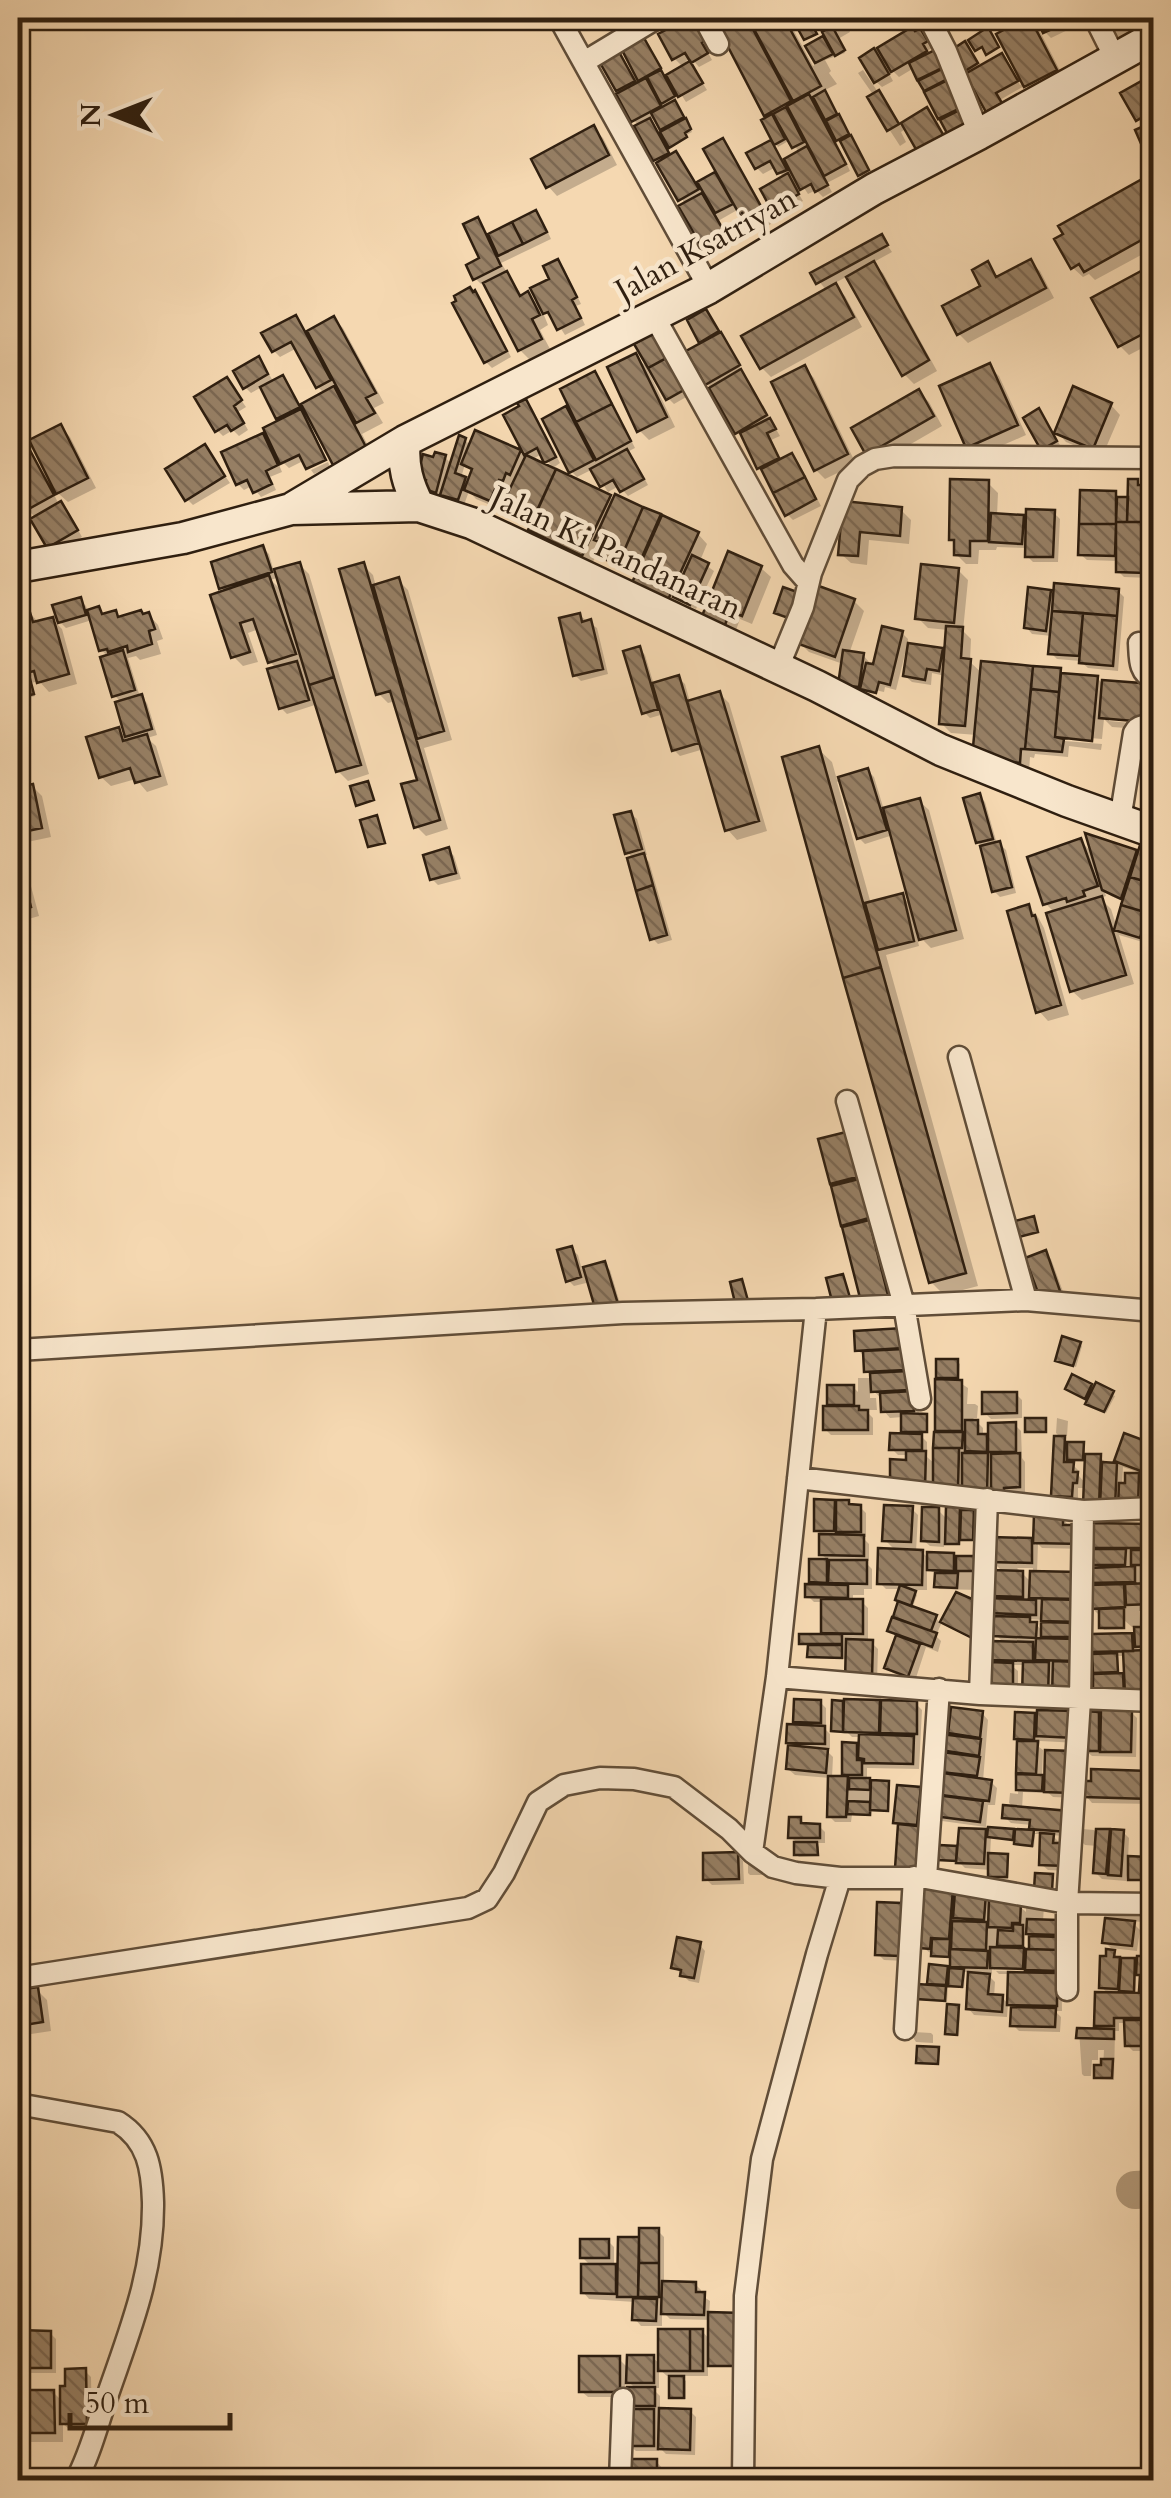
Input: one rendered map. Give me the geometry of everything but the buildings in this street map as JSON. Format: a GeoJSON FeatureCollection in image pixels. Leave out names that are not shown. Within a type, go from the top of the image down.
{"type":"FeatureCollection","features":[{"type":"Feature","properties":{"kind":"main road","name":"Jalan Ksatriyan"},"geometry":{"type":"LineString","coordinates":[[292,509],[405,442],[710,288],[874,189],[1154,37]]}},
{"type":"Feature","properties":{"kind":"main road"},"geometry":{"type":"LineString","coordinates":[[405,442],[406,473],[419,506]]}},
{"type":"Feature","properties":{"kind":"main road","name":"Jalan Ki Pandanaran"},"geometry":{"type":"LineString","coordinates":[[18,567],[183,538],[292,509],[419,506],[471,523],[870,712],[941,750],[1154,832]]}},
{"type":"Feature","properties":{"kind":"street"},"geometry":{"type":"LineString","coordinates":[[560,18],[710,288]]}},
{"type":"Feature","properties":{"kind":"street"},"geometry":{"type":"LineString","coordinates":[[584,62],[656,18]]}},
{"type":"Feature","properties":{"kind":"street"},"geometry":{"type":"LineString","coordinates":[[704,18],[718,44]]}},
{"type":"Feature","properties":{"kind":"street"},"geometry":{"type":"LineString","coordinates":[[929,18],[979,134]]}},
{"type":"Feature","properties":{"kind":"street"},"geometry":{"type":"LineString","coordinates":[[1095,18],[1115,58]]}},
{"type":"Feature","properties":{"kind":"street"},"geometry":{"type":"LineString","coordinates":[[654,316],[793,565],[808,582]]}},
{"type":"Feature","properties":{"kind":"street"},"geometry":{"type":"LineString","coordinates":[[778,668],[848,480],[862,466],[894,456],[1154,458]]}},
{"type":"Feature","properties":{"kind":"street"},"geometry":{"type":"LineString","coordinates":[[1139,643],[1141,668],[1154,678]]}},
{"type":"Feature","properties":{"kind":"street"},"geometry":{"type":"LineString","coordinates":[[1120,820],[1134,733],[1143,726],[1154,728]]}},
{"type":"Feature","properties":{"kind":"street"},"geometry":{"type":"LineString","coordinates":[[958,1057],[1026,1300]]}},
{"type":"Feature","properties":{"kind":"street"},"geometry":{"type":"LineString","coordinates":[[847,1101],[904,1306],[920,1399]]}},
{"type":"Feature","properties":{"kind":"street"},"geometry":{"type":"LineString","coordinates":[[18,1350],[624,1313],[1026,1300],[1154,1311]]}},
{"type":"Feature","properties":{"kind":"street"},"geometry":{"type":"LineString","coordinates":[[752,1852],[776,1677],[816,1309]]}},
{"type":"Feature","properties":{"kind":"street"},"geometry":{"type":"LineString","coordinates":[[798,1478],[1082,1512],[1154,1508]]}},
{"type":"Feature","properties":{"kind":"street"},"geometry":{"type":"LineString","coordinates":[[980,1694],[987,1499]]}},
{"type":"Feature","properties":{"kind":"street"},"geometry":{"type":"LineString","coordinates":[[1067,1990],[1066,1903],[1080,1700],[1082,1512]]}},
{"type":"Feature","properties":{"kind":"street"},"geometry":{"type":"LineString","coordinates":[[776,1677],[980,1694],[1154,1701]]}},
{"type":"Feature","properties":{"kind":"street"},"geometry":{"type":"LineString","coordinates":[[905,2029],[939,1689]]}},
{"type":"Feature","properties":{"kind":"street"},"geometry":{"type":"LineString","coordinates":[[18,1978],[468,1908],[487,1899],[538,1802],[564,1785],[600,1778],[634,1779],[674,1787],[773,1867],[796,1873],[840,1878],[920,1878],[1066,1903],[1154,1904]]}},
{"type":"Feature","properties":{"kind":"street"},"geometry":{"type":"LineString","coordinates":[[742,2480],[745,2296],[762,2160],[840,1878]]}},
{"type":"Feature","properties":{"kind":"street"},"geometry":{"type":"LineString","coordinates":[[18,2104],[118,2122],[142,2145],[152,2179],[153,2228],[148,2271],[76,2480]]}},
{"type":"Feature","properties":{"kind":"street"},"geometry":{"type":"LineString","coordinates":[[620,2480],[623,2399]]}},
{"type":"Feature","properties":{"kind":"waterway"},"geometry":{"type":"LineString","coordinates":[[1135,2190],[1154,2189]]}}]}
